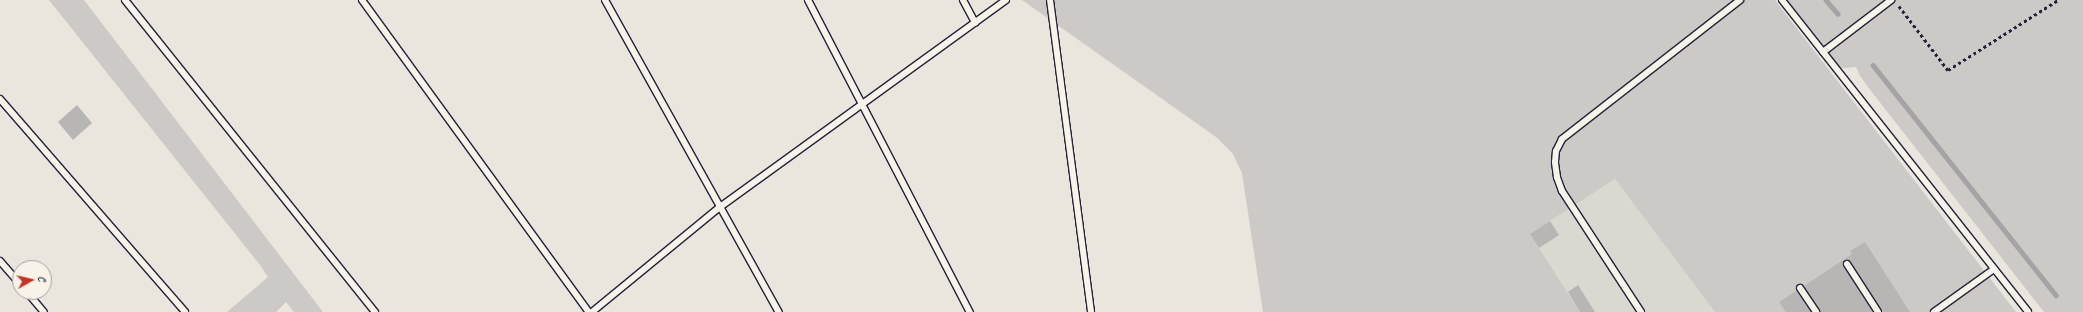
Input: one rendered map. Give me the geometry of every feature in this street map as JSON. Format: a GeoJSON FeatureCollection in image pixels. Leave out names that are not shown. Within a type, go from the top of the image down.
{"type":"FeatureCollection","features":[{"type":"Feature","properties":{"kind":"lane"},"geometry":{"type":"LineString","coordinates":[[125,0],[375,312]]}},
{"type":"Feature","properties":{"kind":"lane"},"geometry":{"type":"LineString","coordinates":[[362,0],[589,312]]}},
{"type":"Feature","properties":{"kind":"lane"},"geometry":{"type":"LineString","coordinates":[[605,0],[779,312]]}},
{"type":"Feature","properties":{"kind":"lane"},"geometry":{"type":"LineString","coordinates":[[808,0],[970,312]]}},
{"type":"Feature","properties":{"kind":"lane"},"geometry":{"type":"LineString","coordinates":[[964,0],[975,23]]}},
{"type":"Feature","properties":{"kind":"lane"},"geometry":{"type":"LineString","coordinates":[[592,312],[720,208],[1006,0]]}},
{"type":"Feature","properties":{"kind":"lane"},"geometry":{"type":"LineString","coordinates":[[1050,0],[1091,312]]}},
{"type":"Feature","properties":{"kind":"lane"},"geometry":{"type":"LineString","coordinates":[[1640,312],[1562,191],[1557,177],[1555,162],[1556,151],[1562,139],[1740,0]]}},
{"type":"Feature","properties":{"kind":"lane"},"geometry":{"type":"LineString","coordinates":[[1782,0],[2028,312]]}},
{"type":"Feature","properties":{"kind":"lane"},"geometry":{"type":"LineString","coordinates":[[1823,52],[1891,0]]}},
{"type":"Feature","properties":{"kind":"lane"},"geometry":{"type":"LineString","coordinates":[[0,99],[185,312]]}},
{"type":"Feature","properties":{"kind":"lane"},"geometry":{"type":"LineString","coordinates":[[0,261],[12,275]]}},
{"type":"Feature","properties":{"kind":"lane"},"geometry":{"type":"LineString","coordinates":[[1847,264],[1878,312]]}},
{"type":"Feature","properties":{"kind":"lane"},"geometry":{"type":"LineString","coordinates":[[1934,312],[1994,269]]}},
{"type":"Feature","properties":{"kind":"lane"},"geometry":{"type":"LineString","coordinates":[[1800,288],[1816,312]]}},
{"type":"Feature","properties":{"kind":"lane"},"geometry":{"type":"LineString","coordinates":[[34,300],[44,312]]}},
{"type":"Feature","properties":{"kind":"path"},"geometry":{"type":"LineString","coordinates":[[1895,0],[1948,70],[2058,0]]}},
{"type":"Feature","properties":{"kind":"shaded area"},"geometry":{"type":"Polygon","coordinates":[[[49,0],[84,0],[323,312],[294,312],[286,302],[276,312],[227,312],[268,277],[49,0]]]}},
{"type":"Feature","properties":{"kind":"shaded area"},"geometry":{"type":"Polygon","coordinates":[[[1022,0],[1775,0],[2016,312],[1715,312],[1615,179],[1530,234],[1580,312],[1263,312],[1242,173],[1233,154],[1216,137],[1022,0]]]}},
{"type":"Feature","properties":{"kind":"shaded area"},"geometry":{"type":"Polygon","coordinates":[[[1785,0],[2083,0],[2083,312],[2044,312],[1871,91],[1860,76],[1856,67],[1843,68],[1833,64],[1785,0]]]}},
{"type":"Feature","properties":{"kind":"shaded area"},"geometry":{"type":"Polygon","coordinates":[[[1615,179],[1715,312],[1580,312],[1530,234],[1615,179]]]}},
{"type":"Feature","properties":{"kind":"building"},"geometry":{"type":"Polygon","coordinates":[[[77,105],[92,123],[73,140],[58,122],[77,105]]]}},
{"type":"Feature","properties":{"kind":"building"},"geometry":{"type":"Polygon","coordinates":[[[1550,221],[1559,235],[1539,248],[1530,234],[1550,221]]]}},
{"type":"Feature","properties":{"kind":"building"},"geometry":{"type":"Polygon","coordinates":[[[1865,242],[1910,312],[1882,312],[1851,262],[1847,260],[1843,262],[1843,266],[1873,312],[1820,312],[1804,286],[1852,254],[1850,251],[1865,242]]]}},
{"type":"Feature","properties":{"kind":"building"},"geometry":{"type":"Polygon","coordinates":[[[1578,285],[1595,312],[1580,312],[1568,292],[1578,285]]]}},
{"type":"Feature","properties":{"kind":"building"},"geometry":{"type":"Polygon","coordinates":[[[1796,291],[1811,312],[1786,312],[1779,302],[1796,291]]]}},
{"type":"Feature","properties":{"kind":"waterway"},"geometry":{"type":"LineString","coordinates":[[1826,0],[1838,14]]}},
{"type":"Feature","properties":{"kind":"waterway"},"geometry":{"type":"LineString","coordinates":[[1873,65],[2056,295]]}}]}
